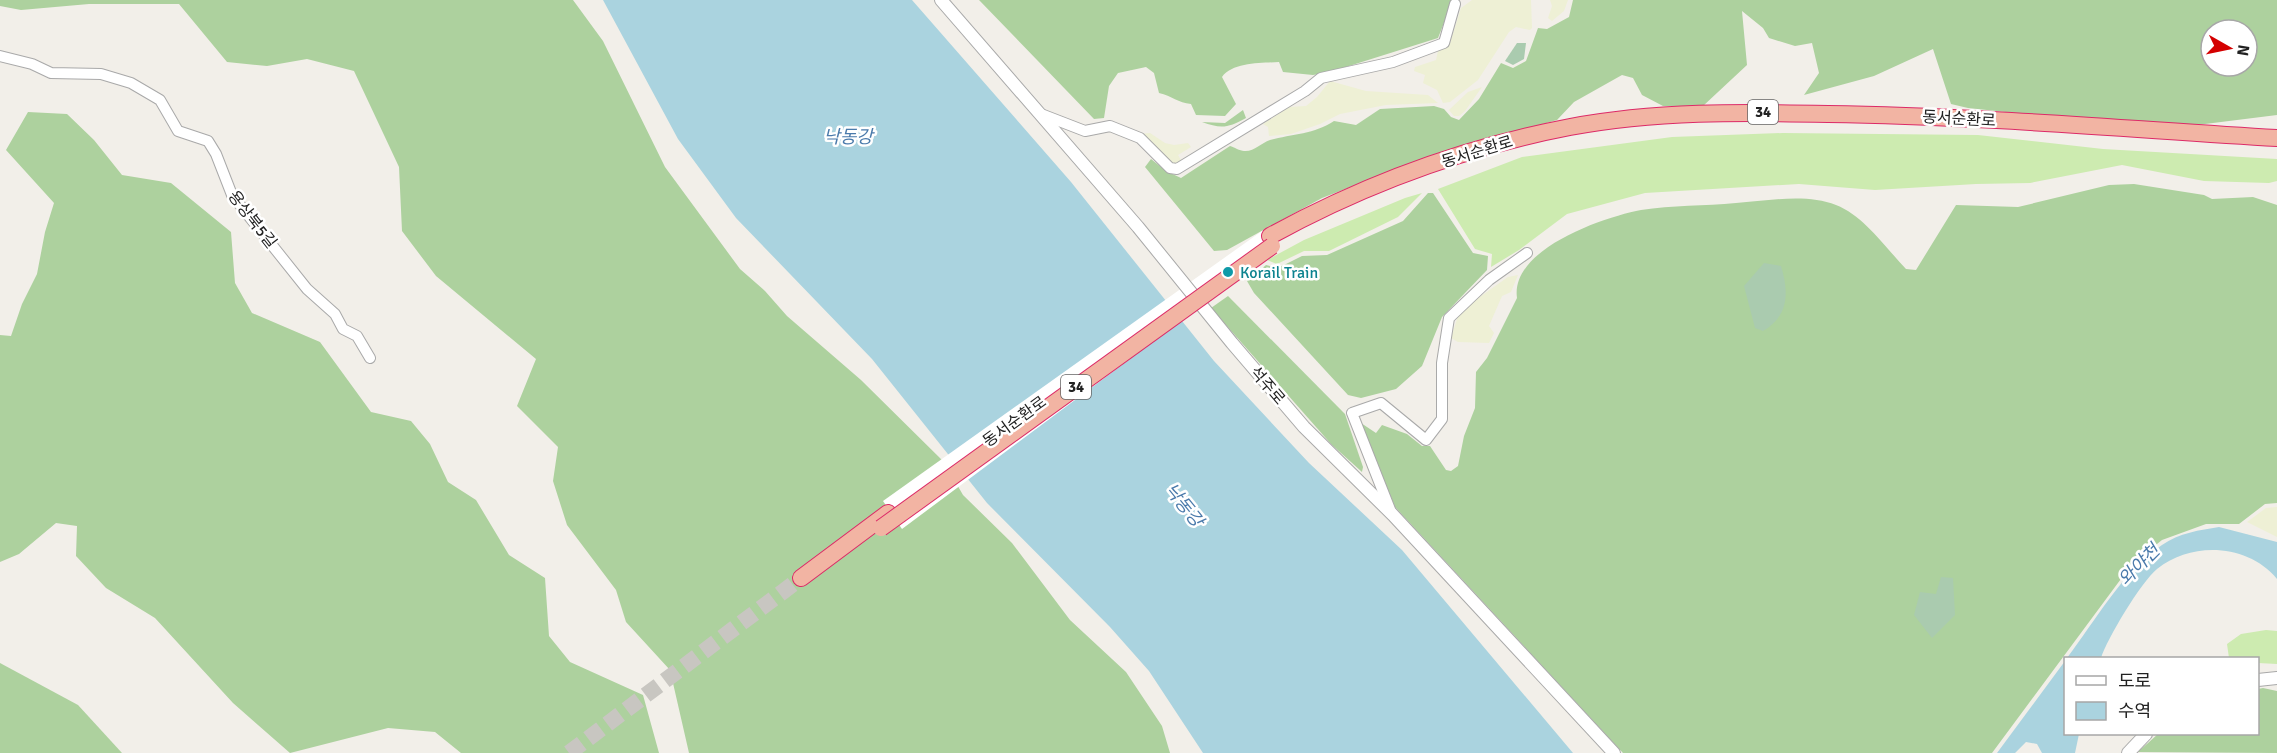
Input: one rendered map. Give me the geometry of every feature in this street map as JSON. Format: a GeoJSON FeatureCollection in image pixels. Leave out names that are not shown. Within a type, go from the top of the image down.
{"type":"FeatureCollection","features":[{"type":"Feature","properties":{"kind":"highway","name":"동서순환로"},"geometry":{"type":"LineString","coordinates":[[804,581],[1310,214],[1366,189],[1490,145],[1571,127],[1655,115],[1742,112],[1924,115],[2277,138]]}},
{"type":"Feature","properties":{"kind":"highway","name":"동서순환로"},"geometry":{"type":"LineString","coordinates":[[1271,241],[1335,212],[1496,154],[1578,136],[1662,124],[1749,121],[1930,124],[2277,147]]}},
{"type":"Feature","properties":{"kind":"street","name":"석주로"},"geometry":{"type":"LineString","coordinates":[[941,0],[1041,114],[1304,427],[1393,516],[1614,753]]}},
{"type":"Feature","properties":{"kind":"street"},"geometry":{"type":"LineString","coordinates":[[1041,114],[1084,131],[1110,126],[1140,138],[1170,168],[1177,169],[1305,91],[1321,78],[1394,62],[1444,43],[1455,4]]}},
{"type":"Feature","properties":{"kind":"street","name":"용상북5길"},"geometry":{"type":"LineString","coordinates":[[0,56],[32,64],[51,74],[101,74],[131,83],[160,100],[178,131],[208,141],[216,154],[232,195],[307,290],[335,315],[343,329],[357,336],[370,358]]}},
{"type":"Feature","properties":{"kind":"street"},"geometry":{"type":"LineString","coordinates":[[1393,516],[1352,413],[1381,403],[1426,440],[1442,419],[1442,363],[1449,318],[1489,280],[1527,253]]}},
{"type":"Feature","properties":{"kind":"street"},"geometry":{"type":"LineString","coordinates":[[2259,680],[2277,678]]}},
{"type":"Feature","properties":{"kind":"street"},"geometry":{"type":"LineString","coordinates":[[2128,753],[2145,735]]}},
{"type":"Feature","properties":{"kind":"green space"},"geometry":{"type":"Polygon","coordinates":[[[0,0],[573,0],[603,41],[665,167],[740,269],[765,291],[787,316],[861,380],[944,462],[963,495],[1012,543],[1070,620],[1126,672],[1162,726],[1170,753],[689,753],[670,670],[626,622],[616,590],[567,525],[553,481],[558,447],[517,406],[536,359],[436,276],[402,231],[399,167],[354,71],[307,59],[267,66],[227,62],[179,4],[89,4],[21,10],[0,6],[0,0]]]}},
{"type":"Feature","properties":{"kind":"green space"},"geometry":{"type":"Polygon","coordinates":[[[979,0],[1453,0],[1438,38],[1330,72],[1313,75],[1283,72],[1279,62],[1248,64],[1233,68],[1222,77],[1236,104],[1225,116],[1196,115],[1191,104],[1159,93],[1154,73],[1146,67],[1118,73],[1109,86],[1104,118],[1094,119],[979,0]]]}},
{"type":"Feature","properties":{"kind":"green space"},"geometry":{"type":"Polygon","coordinates":[[[1472,0],[1531,0],[1532,28],[1530,30],[1516,27],[1509,32],[1478,80],[1450,102],[1443,103],[1437,90],[1423,83],[1425,75],[1414,71],[1415,67],[1436,60],[1438,51],[1450,43],[1461,8],[1472,0]]]}},
{"type":"Feature","properties":{"kind":"green space"},"geometry":{"type":"Polygon","coordinates":[[[1550,0],[1568,0],[1564,11],[1552,21],[1548,18],[1552,6],[1550,0]]]}},
{"type":"Feature","properties":{"kind":"green space"},"geometry":{"type":"Polygon","coordinates":[[[1573,0],[2277,0],[2277,115],[2165,129],[1968,108],[1951,104],[1933,49],[1874,76],[1804,95],[1819,73],[1812,43],[1795,46],[1769,38],[1763,28],[1742,11],[1747,65],[1703,106],[1663,106],[1642,95],[1633,78],[1622,75],[1574,102],[1557,120],[1423,159],[1322,198],[1227,250],[1214,251],[1145,167],[1151,159],[1166,171],[1181,178],[1230,146],[1248,151],[1270,140],[1311,131],[1334,121],[1356,125],[1380,109],[1434,106],[1444,109],[1451,117],[1459,120],[1479,99],[1501,63],[1513,68],[1526,61],[1538,28],[1547,29],[1569,17],[1573,0]]]}},
{"type":"Feature","properties":{"kind":"green space"},"geometry":{"type":"Polygon","coordinates":[[[1517,43],[1526,43],[1524,59],[1513,65],[1505,61],[1517,43]]]}},
{"type":"Feature","properties":{"kind":"green space"},"geometry":{"type":"Polygon","coordinates":[[[1330,81],[1366,91],[1428,95],[1438,103],[1386,105],[1340,114],[1291,134],[1269,136],[1268,127],[1263,124],[1289,107],[1306,106],[1330,81]]]}},
{"type":"Feature","properties":{"kind":"green space"},"geometry":{"type":"Polygon","coordinates":[[[1482,87],[1465,111],[1459,116],[1454,116],[1449,110],[1468,92],[1482,87]]]}},
{"type":"Feature","properties":{"kind":"green space"},"geometry":{"type":"Polygon","coordinates":[[[1243,110],[1246,118],[1229,126],[1214,126],[1202,122],[1225,123],[1243,110]]]}},
{"type":"Feature","properties":{"kind":"green space"},"geometry":{"type":"Polygon","coordinates":[[[28,112],[67,114],[94,140],[122,175],[171,183],[231,232],[235,283],[252,313],[320,342],[371,412],[411,421],[430,444],[448,482],[476,500],[509,555],[545,578],[549,636],[570,662],[643,695],[659,753],[461,753],[435,732],[388,728],[290,753],[233,703],[155,618],[106,588],[76,556],[77,526],[56,523],[19,554],[0,562],[0,335],[11,336],[22,304],[37,274],[45,232],[54,203],[6,150],[28,112]]]}},
{"type":"Feature","properties":{"kind":"green space"},"geometry":{"type":"Polygon","coordinates":[[[1150,133],[1165,143],[1174,145],[1188,143],[1191,147],[1178,155],[1182,162],[1172,165],[1139,134],[1150,133]]]}},
{"type":"Feature","properties":{"kind":"green space"},"geometry":{"type":"Polygon","coordinates":[[[1783,133],[1978,135],[2103,149],[2277,159],[2277,181],[2269,183],[2204,181],[2122,165],[2030,183],[1875,190],[1799,184],[1645,193],[1567,214],[1519,250],[1491,267],[1492,254],[1475,249],[1438,189],[1522,157],[1672,137],[1783,133]]]}},
{"type":"Feature","properties":{"kind":"green space"},"geometry":{"type":"Polygon","coordinates":[[[2134,184],[2204,195],[2212,199],[2253,197],[2277,205],[2277,503],[2265,504],[2239,524],[2206,524],[2162,540],[2132,564],[1992,753],[1623,753],[1395,507],[1361,423],[1376,433],[1382,425],[1407,434],[1422,446],[1430,446],[1446,470],[1451,471],[1458,466],[1464,436],[1475,408],[1476,372],[1487,358],[1517,298],[1519,280],[1528,265],[1543,250],[1562,238],[1605,220],[1653,208],[1812,199],[1846,210],[1865,224],[1906,269],[1916,270],[1956,205],[2018,207],[2109,185],[2134,184]]]}},
{"type":"Feature","properties":{"kind":"green space"},"geometry":{"type":"Polygon","coordinates":[[[1422,193],[1398,217],[1329,251],[1304,251],[1277,264],[1267,260],[1304,240],[1422,193]]]}},
{"type":"Feature","properties":{"kind":"green space"},"geometry":{"type":"Polygon","coordinates":[[[1428,193],[1433,193],[1473,253],[1488,256],[1487,270],[1442,317],[1422,366],[1396,389],[1361,398],[1348,395],[1254,293],[1247,281],[1266,265],[1278,268],[1302,256],[1327,255],[1403,221],[1428,193]]]}},
{"type":"Feature","properties":{"kind":"green space"},"geometry":{"type":"Polygon","coordinates":[[[1764,263],[1781,266],[1786,294],[1785,303],[1778,318],[1763,331],[1755,328],[1744,286],[1764,263]]]}},
{"type":"Feature","properties":{"kind":"green space"},"geometry":{"type":"Polygon","coordinates":[[[1518,275],[1511,292],[1502,296],[1489,326],[1494,333],[1489,343],[1458,342],[1451,338],[1458,316],[1467,306],[1508,277],[1518,275]]]}},
{"type":"Feature","properties":{"kind":"green space"},"geometry":{"type":"Polygon","coordinates":[[[1228,296],[1345,414],[1363,467],[1362,472],[1331,444],[1211,308],[1228,296]]]}},
{"type":"Feature","properties":{"kind":"green space"},"geometry":{"type":"Polygon","coordinates":[[[2277,507],[2277,537],[2247,522],[2266,508],[2277,507]]]}},
{"type":"Feature","properties":{"kind":"green space"},"geometry":{"type":"Polygon","coordinates":[[[1941,577],[1953,578],[1955,615],[1932,638],[1914,615],[1920,592],[1936,594],[1941,577]]]}},
{"type":"Feature","properties":{"kind":"green space"},"geometry":{"type":"Polygon","coordinates":[[[2266,630],[2277,631],[2277,664],[2259,663],[2259,657],[2229,657],[2227,644],[2241,634],[2266,630]]]}},
{"type":"Feature","properties":{"kind":"green space"},"geometry":{"type":"Polygon","coordinates":[[[0,663],[78,705],[122,753],[0,753],[0,663]]]}},
{"type":"Feature","properties":{"kind":"green space"},"geometry":{"type":"Polygon","coordinates":[[[2259,689],[2277,691],[2277,753],[2138,752],[2157,735],[2259,735],[2259,689]]]}},
{"type":"Feature","properties":{"kind":"water","name":"낙동강"},"geometry":{"type":"Polygon","coordinates":[[[603,0],[912,0],[1071,182],[1214,361],[1309,463],[1402,550],[1573,753],[1203,753],[1149,671],[1110,627],[987,503],[872,359],[736,218],[678,139],[603,0]]]}},
{"type":"Feature","properties":{"kind":"water","name":"와야천"},"geometry":{"type":"Polygon","coordinates":[[[2219,527],[2277,542],[2277,579],[2265,567],[2236,553],[2219,550],[2186,554],[2171,560],[2150,576],[2125,611],[2101,657],[2068,657],[2110,597],[2134,569],[2162,545],[2190,533],[2219,527]]]}},
{"type":"Feature","properties":{"kind":"water"},"geometry":{"type":"Polygon","coordinates":[[[2064,662],[2064,735],[2079,735],[2075,753],[2042,753],[2037,744],[2026,742],[2015,753],[1997,753],[2064,662]]]}},
{"type":"Feature","properties":{"kind":"pier"},"geometry":{"type":"Polygon","coordinates":[[[1262,231],[1272,253],[902,529],[883,501],[1262,231]]]}},
{"type":"Feature","properties":{"kind":"tunnel"},"geometry":{"type":"LineString","coordinates":[[569,753],[801,578]]}},
{"type":"Feature","properties":{"kind":"place","name":"Korail Train"},"geometry":{"type":"Point","coordinates":[1228,272]}}]}
